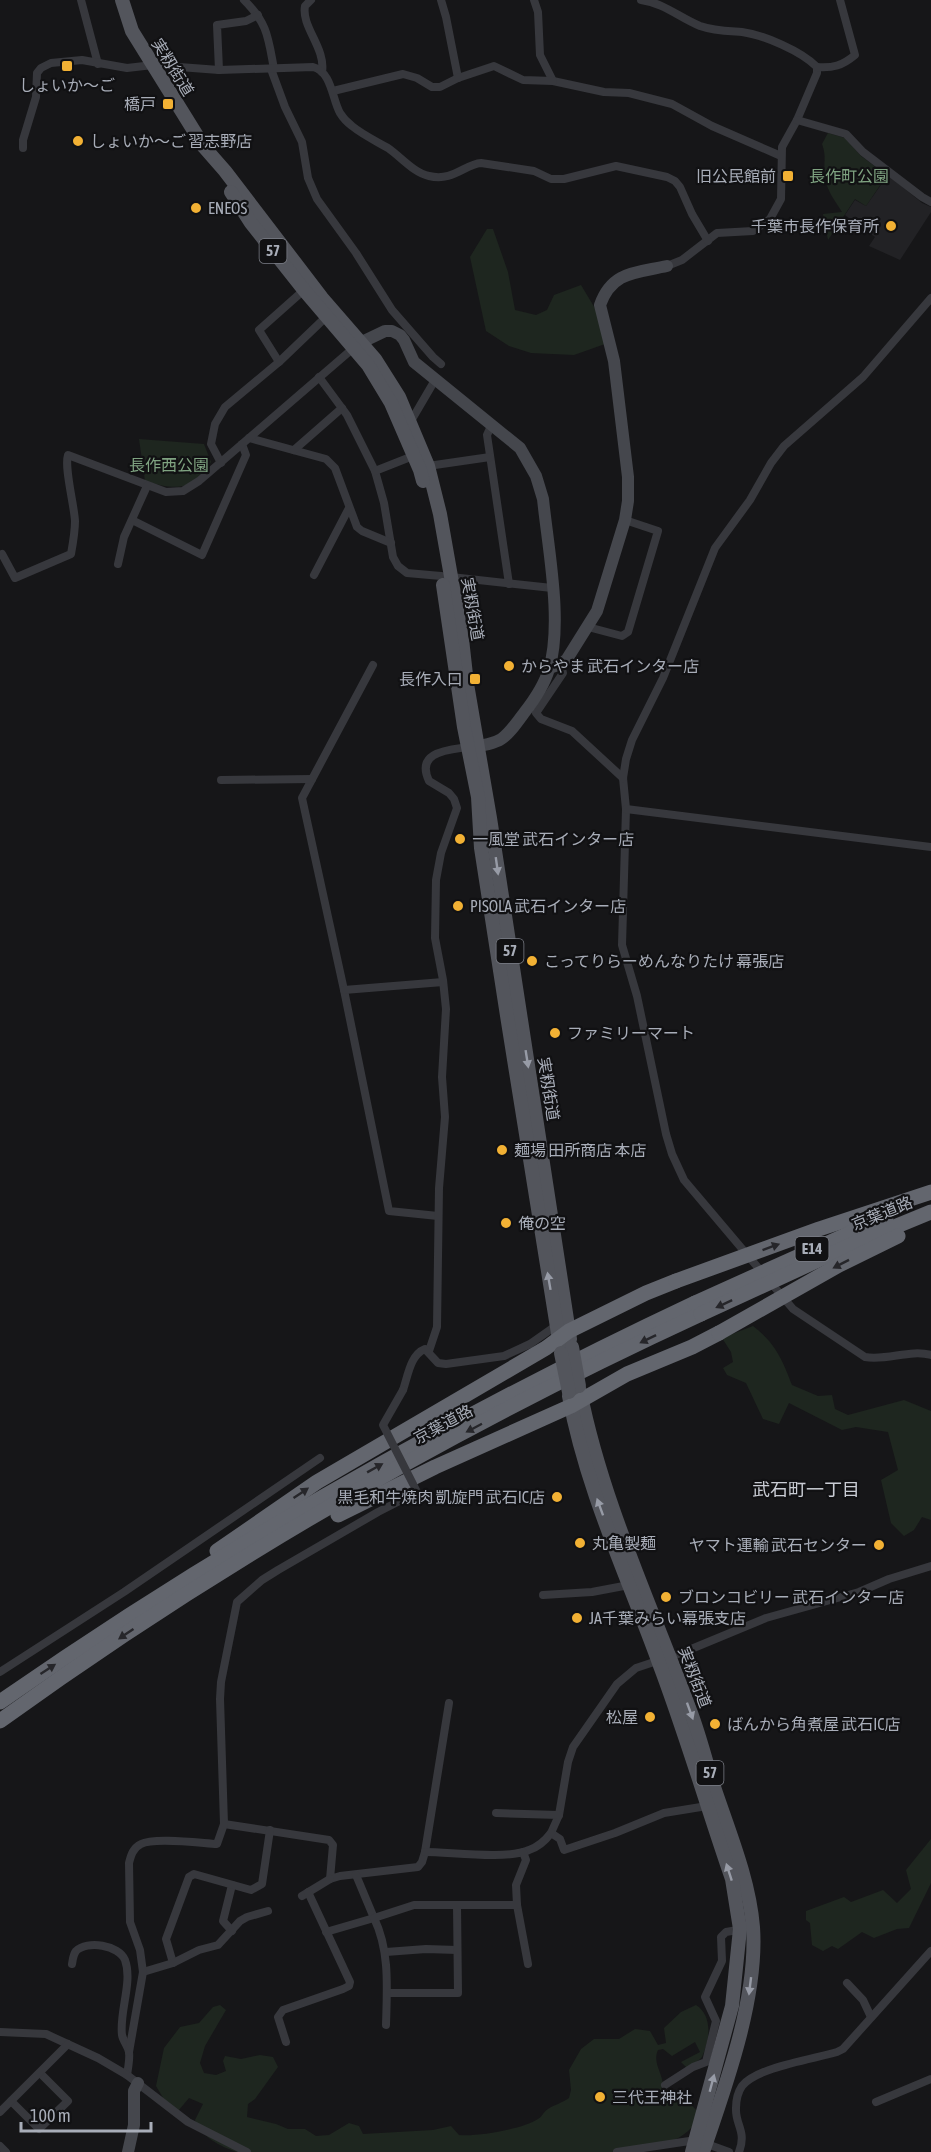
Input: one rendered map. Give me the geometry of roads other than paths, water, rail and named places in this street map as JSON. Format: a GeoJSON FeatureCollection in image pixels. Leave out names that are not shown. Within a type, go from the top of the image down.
{"type":"FeatureCollection","features":[{"type":"Feature","properties":{"kind":"highway"},"geometry":{"type":"LineString","coordinates":[[133,1613],[252,1525],[317,1482],[646,1293],[819,1229],[931,1192]]}},
{"type":"Feature","properties":{"kind":"highway","name":"京葉道路"},"geometry":{"type":"LineString","coordinates":[[0,1721],[156,1614],[265,1546],[408,1463],[844,1234],[931,1199]]}},
{"type":"Feature","properties":{"kind":"highway","name":"京葉道路"},"geometry":{"type":"LineString","coordinates":[[0,1702],[133,1613],[350,1482],[467,1416],[698,1309],[931,1212]]}},
{"type":"Feature","properties":{"kind":"highway"},"geometry":{"type":"LineString","coordinates":[[156,1614],[363,1501],[575,1396],[692,1347],[839,1265],[931,1220]]}},
{"type":"Feature","properties":{"kind":"main road","name":"実籾街道"},"geometry":{"type":"LineString","coordinates":[[122,0],[132,31],[204,147],[399,396],[428,466],[440,514],[446,576]]}},
{"type":"Feature","properties":{"kind":"main road","name":"実籾街道"},"geometry":{"type":"LineString","coordinates":[[204,147],[209,160],[251,223],[326,317],[358,345],[388,398],[420,470],[462,639],[473,747],[490,818],[564,1339],[592,1483],[629,1586],[692,1715],[745,1880],[746,1928]]}},
{"type":"Feature","properties":{"kind":"main road","name":"実籾街道"},"geometry":{"type":"LineString","coordinates":[[575,1396],[664,1658],[707,1806],[732,1879],[753,1963],[747,2006],[699,2147]]}},
{"type":"Feature","properties":{"kind":"street"},"geometry":{"type":"LineString","coordinates":[[81,0],[98,64]]}},
{"type":"Feature","properties":{"kind":"street"},"geometry":{"type":"LineString","coordinates":[[244,0],[258,15],[269,39],[272,69],[285,107],[302,142],[308,178],[317,199],[356,253],[392,310],[441,364]]}},
{"type":"Feature","properties":{"kind":"street"},"geometry":{"type":"LineString","coordinates":[[311,0],[305,6],[304,16],[324,62],[322,72]]}},
{"type":"Feature","properties":{"kind":"street"},"geometry":{"type":"LineString","coordinates":[[441,0],[458,78]]}},
{"type":"Feature","properties":{"kind":"street"},"geometry":{"type":"LineString","coordinates":[[534,0],[538,12],[540,55],[553,81]]}},
{"type":"Feature","properties":{"kind":"street"},"geometry":{"type":"LineString","coordinates":[[641,0],[667,8],[699,26],[760,36],[811,61],[817,67],[833,68],[842,65],[855,55],[840,0]]}},
{"type":"Feature","properties":{"kind":"street"},"geometry":{"type":"LineString","coordinates":[[219,69],[217,25],[246,21],[258,15]]}},
{"type":"Feature","properties":{"kind":"street"},"geometry":{"type":"LineString","coordinates":[[23,148],[22,140],[36,98],[37,73],[51,63],[88,61],[127,69],[153,65],[219,69],[313,67],[322,72],[333,91],[336,106],[342,117],[353,127],[429,177],[451,176],[476,163],[534,171],[550,178],[564,179],[607,167],[623,167],[675,181],[708,240]]}},
{"type":"Feature","properties":{"kind":"street"},"geometry":{"type":"LineString","coordinates":[[333,91],[403,74],[417,78],[432,87],[440,87],[458,78],[494,66],[524,80],[553,81],[604,92],[629,93],[672,104],[712,126],[781,156]]}},
{"type":"Feature","properties":{"kind":"street"},"geometry":{"type":"LineString","coordinates":[[429,1352],[437,1327],[439,1188],[445,1117],[442,1077],[446,1009],[435,938],[436,880],[441,853],[457,808],[449,793],[430,782],[426,767],[430,758],[436,753],[494,743],[506,737],[538,694],[555,666],[567,659],[588,627],[600,603],[625,520],[628,477],[614,361],[600,305],[609,286],[621,277],[668,266],[682,260],[717,233],[753,231],[770,219],[781,199],[782,147],[797,120],[817,73],[817,67]]}},
{"type":"Feature","properties":{"kind":"street"},"geometry":{"type":"LineString","coordinates":[[797,120],[846,134],[863,152],[922,197],[931,201]]}},
{"type":"Feature","properties":{"kind":"street"},"geometry":{"type":"LineString","coordinates":[[279,362],[259,330],[304,290]]}},
{"type":"Feature","properties":{"kind":"street"},"geometry":{"type":"LineString","coordinates":[[931,298],[863,378],[784,446],[771,463],[750,500],[715,548],[663,678],[632,740],[623,778],[626,809],[622,945],[638,996],[666,1134],[684,1180],[794,1309],[865,1357],[879,1359],[896,1355],[924,1353],[931,1355]]}},
{"type":"Feature","properties":{"kind":"street"},"geometry":{"type":"LineString","coordinates":[[221,463],[211,444],[215,424],[225,407],[279,362],[326,317]]}},
{"type":"Feature","properties":{"kind":"street"},"geometry":{"type":"LineString","coordinates":[[2,554],[15,578],[71,554],[75,523],[72,490],[66,462],[68,455],[166,492],[183,490],[199,481],[221,463],[358,345],[379,332],[394,332],[403,338],[414,362],[520,448],[539,483],[543,499],[552,588],[555,666],[563,673],[536,713],[541,719],[572,731],[623,778]]}},
{"type":"Feature","properties":{"kind":"street"},"geometry":{"type":"LineString","coordinates":[[319,377],[342,408],[375,471],[384,503],[393,557],[398,566],[407,573],[552,588]]}},
{"type":"Feature","properties":{"kind":"street"},"geometry":{"type":"LineString","coordinates":[[411,421],[435,380]]}},
{"type":"Feature","properties":{"kind":"street"},"geometry":{"type":"LineString","coordinates":[[294,450],[342,408]]}},
{"type":"Feature","properties":{"kind":"street"},"geometry":{"type":"LineString","coordinates":[[492,424],[487,435],[509,584]]}},
{"type":"Feature","properties":{"kind":"street"},"geometry":{"type":"LineString","coordinates":[[246,441],[318,456],[332,463],[357,527],[391,543]]}},
{"type":"Feature","properties":{"kind":"street"},"geometry":{"type":"LineString","coordinates":[[132,520],[202,555],[246,455],[246,441]]}},
{"type":"Feature","properties":{"kind":"street"},"geometry":{"type":"LineString","coordinates":[[375,471],[413,456]]}},
{"type":"Feature","properties":{"kind":"street"},"geometry":{"type":"LineString","coordinates":[[428,466],[490,457]]}},
{"type":"Feature","properties":{"kind":"street"},"geometry":{"type":"LineString","coordinates":[[118,564],[124,537],[147,486]]}},
{"type":"Feature","properties":{"kind":"street"},"geometry":{"type":"LineString","coordinates":[[314,574],[349,508]]}},
{"type":"Feature","properties":{"kind":"street"},"geometry":{"type":"LineString","coordinates":[[588,627],[622,636],[628,632],[658,531],[625,520]]}},
{"type":"Feature","properties":{"kind":"street"},"geometry":{"type":"LineString","coordinates":[[373,665],[302,798],[389,1211],[438,1216]]}},
{"type":"Feature","properties":{"kind":"street"},"geometry":{"type":"LineString","coordinates":[[221,780],[312,779]]}},
{"type":"Feature","properties":{"kind":"street"},"geometry":{"type":"LineString","coordinates":[[626,809],[931,847]]}},
{"type":"Feature","properties":{"kind":"street"},"geometry":{"type":"LineString","coordinates":[[344,990],[443,982]]}},
{"type":"Feature","properties":{"kind":"street"},"geometry":{"type":"LineString","coordinates":[[127,2075],[143,1972],[140,1950],[130,1922],[129,1863],[131,1854],[139,1845],[151,1840],[217,1844],[224,1824],[221,1682],[237,1602],[262,1580],[278,1570],[417,1492],[383,1425],[403,1390],[417,1354],[425,1349],[438,1363],[446,1364],[495,1359],[516,1351],[564,1339]]}},
{"type":"Feature","properties":{"kind":"street"},"geometry":{"type":"LineString","coordinates":[[0,1672],[175,1558],[320,1458]]}},
{"type":"Feature","properties":{"kind":"street"},"geometry":{"type":"LineString","coordinates":[[425,1852],[496,1854],[523,1852],[540,1845],[551,1833],[559,1815],[568,1762],[573,1747],[617,1684],[636,1668],[766,1618],[859,1592],[889,1579],[931,1566]]}},
{"type":"Feature","properties":{"kind":"street"},"geometry":{"type":"LineString","coordinates":[[543,1595],[592,1592],[629,1586]]}},
{"type":"Feature","properties":{"kind":"street"},"geometry":{"type":"LineString","coordinates":[[286,2042],[278,2017],[280,2013],[349,1986],[350,1982],[305,1894],[330,1879],[340,1876],[414,1869],[421,1864],[425,1852],[449,1703]]}},
{"type":"Feature","properties":{"kind":"street"},"geometry":{"type":"LineString","coordinates":[[551,1833],[560,1839],[564,1850],[664,1813],[707,1806]]}},
{"type":"Feature","properties":{"kind":"street"},"geometry":{"type":"LineString","coordinates":[[496,1813],[559,1815]]}},
{"type":"Feature","properties":{"kind":"street"},"geometry":{"type":"LineString","coordinates":[[224,1824],[329,1840],[333,1845],[330,1879]]}},
{"type":"Feature","properties":{"kind":"street"},"geometry":{"type":"LineString","coordinates":[[173,1964],[166,1939],[189,1877],[194,1874],[251,1890],[262,1884],[270,1830]]}},
{"type":"Feature","properties":{"kind":"street"},"geometry":{"type":"LineString","coordinates":[[523,1852],[526,1860],[516,1885],[517,1905],[528,1964]]}},
{"type":"Feature","properties":{"kind":"street"},"geometry":{"type":"LineString","coordinates":[[356,1875],[382,1934],[386,1952],[386,2025]]}},
{"type":"Feature","properties":{"kind":"street"},"geometry":{"type":"LineString","coordinates":[[232,1885],[223,1921],[232,1930]]}},
{"type":"Feature","properties":{"kind":"street"},"geometry":{"type":"LineString","coordinates":[[326,1932],[414,1905],[517,1905]]}},
{"type":"Feature","properties":{"kind":"street"},"geometry":{"type":"LineString","coordinates":[[387,1993],[458,1993],[456,1905]]}},
{"type":"Feature","properties":{"kind":"street"},"geometry":{"type":"LineString","coordinates":[[143,1972],[173,1964],[199,1950],[218,1945],[247,1917],[268,1911]]}},
{"type":"Feature","properties":{"kind":"street"},"geometry":{"type":"LineString","coordinates":[[665,2085],[693,2067],[706,2062],[716,2020],[705,1997],[722,1961],[722,1938],[726,1932],[746,1928]]}},
{"type":"Feature","properties":{"kind":"street"},"geometry":{"type":"LineString","coordinates":[[72,1964],[78,1949],[87,1945],[108,1947],[120,1953],[125,1960],[127,1973],[122,2034],[129,2052]]}},
{"type":"Feature","properties":{"kind":"street"},"geometry":{"type":"LineString","coordinates":[[386,1952],[426,1949],[457,1950]]}},
{"type":"Feature","properties":{"kind":"street"},"geometry":{"type":"LineString","coordinates":[[739,2152],[743,2142],[735,2109],[743,2085],[770,2070],[837,2052],[846,2046],[931,1952]]}},
{"type":"Feature","properties":{"kind":"street"},"geometry":{"type":"LineString","coordinates":[[847,1983],[863,2000],[871,2017]]}},
{"type":"Feature","properties":{"kind":"street"},"geometry":{"type":"LineString","coordinates":[[0,2032],[46,2034],[98,2058],[127,2075],[188,2122],[247,2152]]}},
{"type":"Feature","properties":{"kind":"street"},"geometry":{"type":"LineString","coordinates":[[0,2112],[68,2044]]}},
{"type":"Feature","properties":{"kind":"street"},"geometry":{"type":"LineString","coordinates":[[11,2102],[39,2129],[68,2102],[40,2073]]}},
{"type":"Feature","properties":{"kind":"street"},"geometry":{"type":"LineString","coordinates":[[876,2102],[931,2079]]}},
{"type":"Feature","properties":{"kind":"street"},"geometry":{"type":"LineString","coordinates":[[128,2152],[134,2125],[134,2094],[138,2083]]}},
{"type":"Feature","properties":{"kind":"street"},"geometry":{"type":"LineString","coordinates":[[0,2146],[6,2152]]}},
{"type":"Feature","properties":{"kind":"street"},"geometry":{"type":"LineString","coordinates":[[617,2152],[699,2147],[729,2152]]}},
{"type":"Feature","properties":{"kind":"place","name":"しょいか〜ご"},"geometry":{"type":"Point","coordinates":[67,66]}},
{"type":"Feature","properties":{"kind":"place","name":"橋戸"},"geometry":{"type":"Point","coordinates":[168,104]}},
{"type":"Feature","properties":{"kind":"place","name":"しょいか～ご 習志野店"},"geometry":{"type":"Point","coordinates":[78,141]}},
{"type":"Feature","properties":{"kind":"place","name":"旧公民館前"},"geometry":{"type":"Point","coordinates":[788,176]}},
{"type":"Feature","properties":{"kind":"place","name":"ENEOS"},"geometry":{"type":"Point","coordinates":[196,208]}},
{"type":"Feature","properties":{"kind":"place","name":"千葉市長作保育所"},"geometry":{"type":"Point","coordinates":[891,226]}},
{"type":"Feature","properties":{"kind":"place","name":"からやま 武石インター店"},"geometry":{"type":"Point","coordinates":[509,666]}},
{"type":"Feature","properties":{"kind":"place","name":"長作入口"},"geometry":{"type":"Point","coordinates":[475,679]}},
{"type":"Feature","properties":{"kind":"place","name":"一風堂 武石インター店"},"geometry":{"type":"Point","coordinates":[460,839]}},
{"type":"Feature","properties":{"kind":"place","name":"PISOLA 武石インター店"},"geometry":{"type":"Point","coordinates":[458,906]}},
{"type":"Feature","properties":{"kind":"place","name":"こってりらーめんなりたけ 幕張店"},"geometry":{"type":"Point","coordinates":[532,961]}},
{"type":"Feature","properties":{"kind":"place","name":"ファミリーマート"},"geometry":{"type":"Point","coordinates":[555,1033]}},
{"type":"Feature","properties":{"kind":"place","name":"麺場 田所商店 本店"},"geometry":{"type":"Point","coordinates":[502,1150]}},
{"type":"Feature","properties":{"kind":"place","name":"俺の空"},"geometry":{"type":"Point","coordinates":[506,1223]}},
{"type":"Feature","properties":{"kind":"place","name":"黒毛和牛焼肉 凱旋門 武石IC店"},"geometry":{"type":"Point","coordinates":[557,1497]}},
{"type":"Feature","properties":{"kind":"place","name":"丸亀製麺"},"geometry":{"type":"Point","coordinates":[580,1543]}},
{"type":"Feature","properties":{"kind":"place","name":"ヤマト運輸 武石センター"},"geometry":{"type":"Point","coordinates":[879,1545]}},
{"type":"Feature","properties":{"kind":"place","name":"ブロンコビリー 武石インター店"},"geometry":{"type":"Point","coordinates":[666,1597]}},
{"type":"Feature","properties":{"kind":"place","name":"JA千葉みらい幕張支店"},"geometry":{"type":"Point","coordinates":[577,1618]}},
{"type":"Feature","properties":{"kind":"place","name":"松屋"},"geometry":{"type":"Point","coordinates":[650,1717]}},
{"type":"Feature","properties":{"kind":"place","name":"ばんから角煮屋 武石IC店"},"geometry":{"type":"Point","coordinates":[715,1724]}},
{"type":"Feature","properties":{"kind":"place","name":"三代王神社"},"geometry":{"type":"Point","coordinates":[600,2097]}},
{"type":"Feature","properties":{"kind":"district","name":"武石町一丁目"},"geometry":{"type":"Point","coordinates":[806,1490]}},
{"type":"Feature","properties":{"kind":"park label","name":"長作町公園"},"geometry":{"type":"Point","coordinates":[849,176]}},
{"type":"Feature","properties":{"kind":"park label","name":"長作西公園"},"geometry":{"type":"Point","coordinates":[169,465]}}]}
